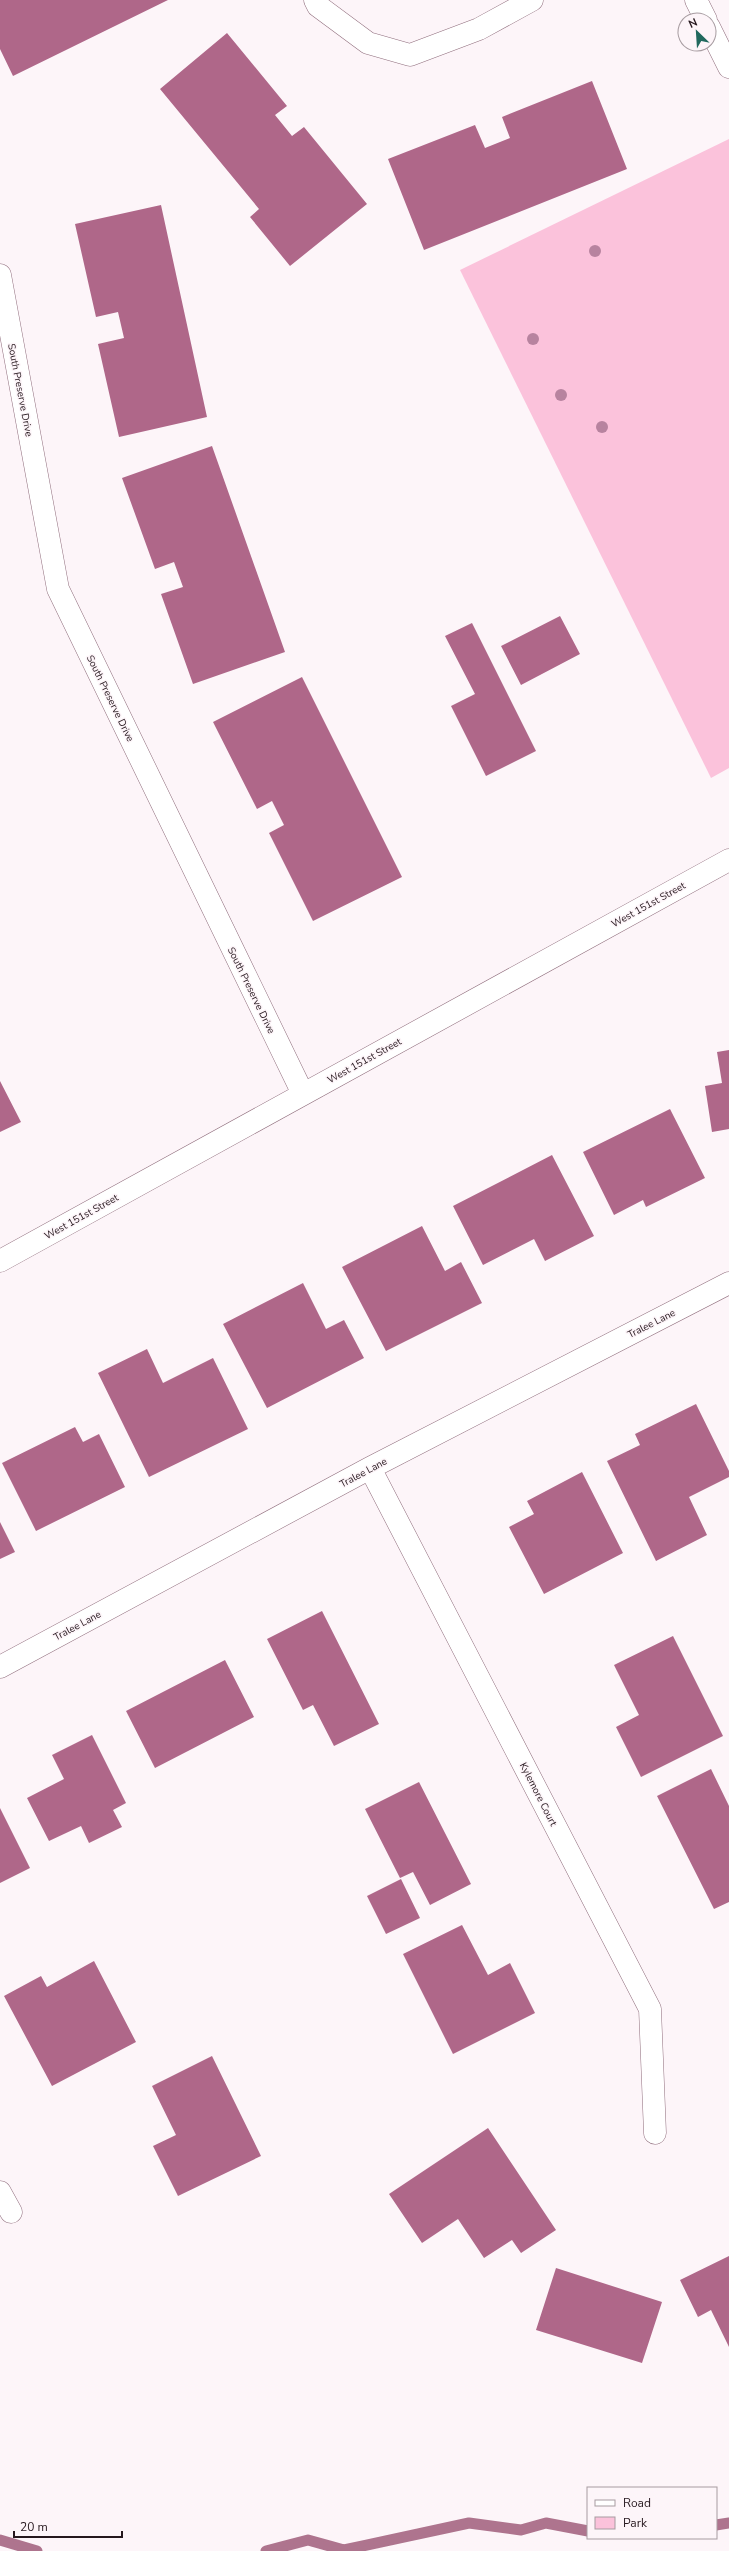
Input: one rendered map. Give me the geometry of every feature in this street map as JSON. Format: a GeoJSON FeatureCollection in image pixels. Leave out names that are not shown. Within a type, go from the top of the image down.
{"type":"FeatureCollection","features":[{"type":"Feature","properties":{"kind":"street"},"geometry":{"type":"LineString","coordinates":[[315,0],[318,6],[368,43],[410,55],[479,29],[532,0]]}},
{"type":"Feature","properties":{"kind":"street"},"geometry":{"type":"LineString","coordinates":[[696,0],[702,12]]}},
{"type":"Feature","properties":{"kind":"street"},"geometry":{"type":"LineString","coordinates":[[717,42],[729,67]]}},
{"type":"Feature","properties":{"kind":"street","name":"South Preserve Drive"},"geometry":{"type":"LineString","coordinates":[[0,275],[58,589],[303,1094]]}},
{"type":"Feature","properties":{"kind":"street","name":"West 151st Street"},"geometry":{"type":"LineString","coordinates":[[0,1261],[729,860]]}},
{"type":"Feature","properties":{"kind":"street","name":"Tralee Lane"},"geometry":{"type":"LineString","coordinates":[[0,1667],[370,1468],[729,1283]]}},
{"type":"Feature","properties":{"kind":"street","name":"Kylemore Court"},"geometry":{"type":"LineString","coordinates":[[370,1468],[650,2009],[655,2133]]}},
{"type":"Feature","properties":{"kind":"street"},"geometry":{"type":"LineString","coordinates":[[0,2192],[11,2212]]}},
{"type":"Feature","properties":{"kind":"green space"},"geometry":{"type":"Polygon","coordinates":[[[729,139],[729,768],[711,778],[460,270],[729,139]]]}},
{"type":"Feature","properties":{"kind":"building"},"geometry":{"type":"Polygon","coordinates":[[[0,0],[168,0],[13,76],[0,49],[0,0]]]}},
{"type":"Feature","properties":{"kind":"building"},"geometry":{"type":"Polygon","coordinates":[[[227,33],[287,106],[275,115],[292,136],[304,127],[367,204],[290,266],[250,217],[259,209],[160,89],[227,33]]]}},
{"type":"Feature","properties":{"kind":"building"},"geometry":{"type":"Polygon","coordinates":[[[592,81],[627,169],[424,250],[388,159],[475,125],[485,148],[510,138],[502,117],[592,81]]]}},
{"type":"Feature","properties":{"kind":"building"},"geometry":{"type":"Polygon","coordinates":[[[161,205],[207,417],[119,437],[98,344],[124,338],[118,312],[96,317],[75,224],[161,205]]]}},
{"type":"Feature","properties":{"kind":"building"},"geometry":{"type":"Polygon","coordinates":[[[212,446],[285,652],[193,684],[161,594],[183,587],[174,562],[155,569],[122,478],[212,446]]]}},
{"type":"Feature","properties":{"kind":"building"},"geometry":{"type":"Polygon","coordinates":[[[560,616],[580,654],[521,685],[501,646],[560,616]]]}},
{"type":"Feature","properties":{"kind":"building"},"geometry":{"type":"Polygon","coordinates":[[[472,623],[536,751],[486,776],[451,706],[475,694],[445,636],[472,623]]]}},
{"type":"Feature","properties":{"kind":"building"},"geometry":{"type":"Polygon","coordinates":[[[302,677],[402,877],[313,921],[269,833],[284,825],[272,801],[257,809],[213,722],[302,677]]]}},
{"type":"Feature","properties":{"kind":"building"},"geometry":{"type":"Polygon","coordinates":[[[729,1050],[729,1129],[712,1132],[705,1086],[722,1083],[717,1052],[729,1050]]]}},
{"type":"Feature","properties":{"kind":"building"},"geometry":{"type":"Polygon","coordinates":[[[0,1081],[21,1122],[0,1132],[0,1081]]]}},
{"type":"Feature","properties":{"kind":"building"},"geometry":{"type":"Polygon","coordinates":[[[670,1109],[705,1178],[646,1207],[643,1200],[614,1215],[583,1152],[670,1109]]]}},
{"type":"Feature","properties":{"kind":"building"},"geometry":{"type":"Polygon","coordinates":[[[552,1155],[594,1236],[545,1261],[534,1239],[483,1265],[453,1206],[552,1155]]]}},
{"type":"Feature","properties":{"kind":"building"},"geometry":{"type":"Polygon","coordinates":[[[422,1226],[445,1271],[461,1262],[482,1303],[386,1351],[342,1267],[422,1226]]]}},
{"type":"Feature","properties":{"kind":"building"},"geometry":{"type":"Polygon","coordinates":[[[303,1283],[326,1329],[344,1320],[364,1358],[267,1408],[223,1324],[303,1283]]]}},
{"type":"Feature","properties":{"kind":"building"},"geometry":{"type":"Polygon","coordinates":[[[147,1349],[163,1383],[213,1358],[248,1429],[149,1477],[98,1373],[147,1349]]]}},
{"type":"Feature","properties":{"kind":"building"},"geometry":{"type":"Polygon","coordinates":[[[696,1404],[729,1471],[729,1477],[689,1497],[707,1535],[656,1561],[607,1461],[640,1445],[635,1434],[696,1404]]]}},
{"type":"Feature","properties":{"kind":"building"},"geometry":{"type":"Polygon","coordinates":[[[75,1427],[83,1442],[99,1434],[125,1487],[36,1531],[2,1463],[75,1427]]]}},
{"type":"Feature","properties":{"kind":"building"},"geometry":{"type":"Polygon","coordinates":[[[582,1472],[623,1553],[544,1594],[509,1527],[534,1514],[527,1501],[582,1472]]]}},
{"type":"Feature","properties":{"kind":"building"},"geometry":{"type":"Polygon","coordinates":[[[0,1522],[15,1552],[0,1559],[0,1522]]]}},
{"type":"Feature","properties":{"kind":"building"},"geometry":{"type":"Polygon","coordinates":[[[322,1611],[379,1724],[334,1746],[313,1705],[303,1710],[267,1639],[322,1611]]]}},
{"type":"Feature","properties":{"kind":"building"},"geometry":{"type":"Polygon","coordinates":[[[673,1636],[723,1736],[641,1777],[616,1727],[639,1715],[614,1665],[673,1636]]]}},
{"type":"Feature","properties":{"kind":"building"},"geometry":{"type":"Polygon","coordinates":[[[225,1660],[254,1717],[155,1768],[126,1711],[225,1660]]]}},
{"type":"Feature","properties":{"kind":"building"},"geometry":{"type":"Polygon","coordinates":[[[92,1735],[126,1803],[113,1810],[122,1827],[89,1843],[81,1826],[49,1841],[27,1798],[64,1779],[52,1755],[92,1735]]]}},
{"type":"Feature","properties":{"kind":"building"},"geometry":{"type":"Polygon","coordinates":[[[711,1769],[729,1806],[729,1902],[714,1909],[657,1796],[711,1769]]]}},
{"type":"Feature","properties":{"kind":"building"},"geometry":{"type":"Polygon","coordinates":[[[419,1782],[471,1884],[430,1905],[413,1872],[400,1878],[365,1809],[419,1782]]]}},
{"type":"Feature","properties":{"kind":"building"},"geometry":{"type":"Polygon","coordinates":[[[0,1808],[30,1868],[0,1883],[0,1808]]]}},
{"type":"Feature","properties":{"kind":"building"},"geometry":{"type":"Polygon","coordinates":[[[401,1879],[420,1918],[386,1934],[367,1896],[401,1879]]]}},
{"type":"Feature","properties":{"kind":"building"},"geometry":{"type":"Polygon","coordinates":[[[462,1925],[488,1975],[510,1963],[535,2013],[453,2054],[403,1954],[462,1925]]]}},
{"type":"Feature","properties":{"kind":"building"},"geometry":{"type":"Polygon","coordinates":[[[94,1961],[136,2042],[52,2086],[4,1996],[41,1976],[47,1987],[94,1961]]]}},
{"type":"Feature","properties":{"kind":"building"},"geometry":{"type":"Polygon","coordinates":[[[212,2056],[261,2156],[178,2196],[153,2146],[176,2135],[152,2086],[212,2056]]]}},
{"type":"Feature","properties":{"kind":"building"},"geometry":{"type":"Polygon","coordinates":[[[488,2128],[556,2230],[521,2253],[512,2240],[484,2258],[458,2219],[422,2243],[389,2194],[488,2128]]]}},
{"type":"Feature","properties":{"kind":"building"},"geometry":{"type":"Polygon","coordinates":[[[729,2256],[729,2347],[711,2310],[698,2317],[680,2280],[729,2256]]]}},
{"type":"Feature","properties":{"kind":"building"},"geometry":{"type":"Polygon","coordinates":[[[556,2268],[662,2302],[642,2363],[536,2330],[556,2268]]]}},
{"type":"Feature","properties":{"kind":"waterway"},"geometry":{"type":"LineString","coordinates":[[266,2551],[308,2540],[344,2550],[469,2523],[521,2530],[546,2523],[587,2531]]}},
{"type":"Feature","properties":{"kind":"waterway"},"geometry":{"type":"LineString","coordinates":[[717,2525],[729,2523]]}},
{"type":"Feature","properties":{"kind":"waterway"},"geometry":{"type":"LineString","coordinates":[[0,2540],[37,2551]]}}]}
